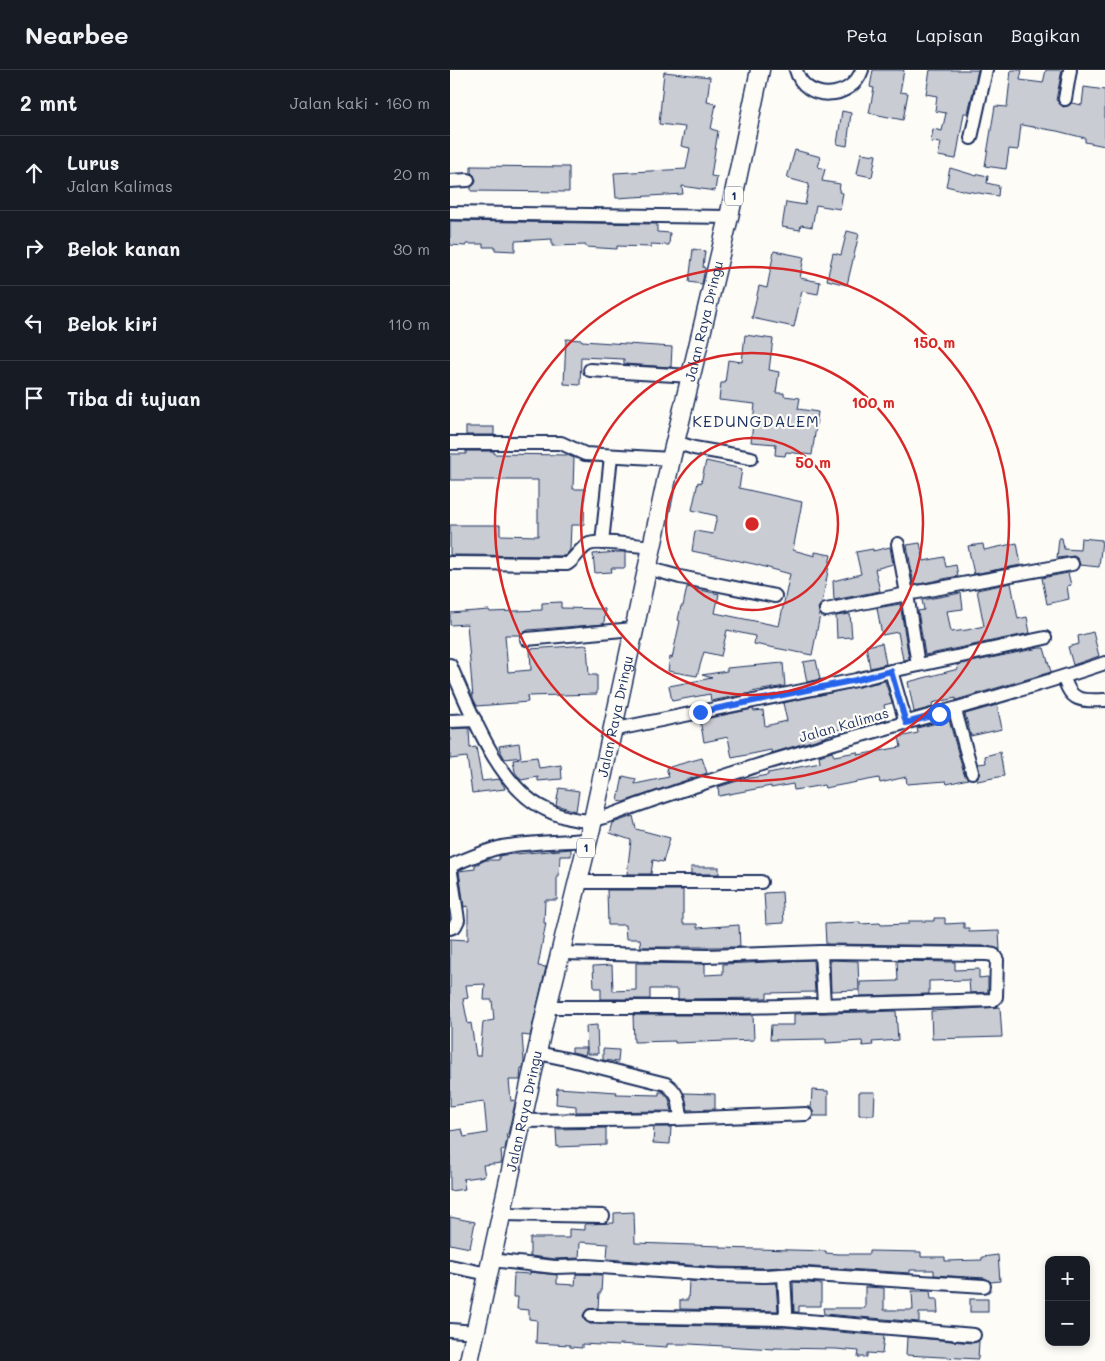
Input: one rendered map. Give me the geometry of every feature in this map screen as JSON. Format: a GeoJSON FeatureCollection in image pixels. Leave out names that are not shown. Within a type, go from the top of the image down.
{"type":"FeatureCollection","features":[{"type":"Feature","properties":{"kind":"highway","name":"Jalan Raya Dringu"},"geometry":{"type":"LineString","coordinates":[[470,1361],[547,1007],[593,820],[673,451],[729,217],[760,70]]}},
{"type":"Feature","properties":{"kind":"street"},"geometry":{"type":"LineString","coordinates":[[796,70],[805,85],[816,92],[828,95],[841,92],[852,86],[862,70]]}},
{"type":"Feature","properties":{"kind":"street"},"geometry":{"type":"LineString","coordinates":[[971,138],[986,70]]}},
{"type":"Feature","properties":{"kind":"street"},"geometry":{"type":"LineString","coordinates":[[1065,99],[1070,70]]}},
{"type":"Feature","properties":{"kind":"street"},"geometry":{"type":"LineString","coordinates":[[450,181],[468,180]]}},
{"type":"Feature","properties":{"kind":"street"},"geometry":{"type":"LineString","coordinates":[[450,213],[729,217]]}},
{"type":"Feature","properties":{"kind":"street"},"geometry":{"type":"LineString","coordinates":[[590,370],[691,376]]}},
{"type":"Feature","properties":{"kind":"street"},"geometry":{"type":"LineString","coordinates":[[450,444],[561,443],[586,454],[611,456],[694,448],[751,458]]}},
{"type":"Feature","properties":{"kind":"street"},"geometry":{"type":"LineString","coordinates":[[602,543],[611,456]]}},
{"type":"Feature","properties":{"kind":"street"},"geometry":{"type":"LineString","coordinates":[[450,563],[566,564],[589,544],[602,543],[652,547]]}},
{"type":"Feature","properties":{"kind":"street"},"geometry":{"type":"LineString","coordinates":[[898,544],[918,665]]}},
{"type":"Feature","properties":{"kind":"street"},"geometry":{"type":"LineString","coordinates":[[826,610],[1072,564]]}},
{"type":"Feature","properties":{"kind":"street"},"geometry":{"type":"LineString","coordinates":[[647,568],[680,577],[776,596]]}},
{"type":"Feature","properties":{"kind":"street"},"geometry":{"type":"LineString","coordinates":[[527,639],[634,629]]}},
{"type":"Feature","properties":{"kind":"street"},"geometry":{"type":"LineString","coordinates":[[612,730],[856,680],[1045,638]]}},
{"type":"Feature","properties":{"kind":"street","name":"Jalan Kalimas"},"geometry":{"type":"LineString","coordinates":[[593,820],[791,755],[955,710],[1067,685],[1105,663]]}},
{"type":"Feature","properties":{"kind":"street"},"geometry":{"type":"LineString","coordinates":[[450,665],[454,685],[500,767],[518,791],[531,801],[568,818],[593,820]]}},
{"type":"Feature","properties":{"kind":"street"},"geometry":{"type":"LineString","coordinates":[[891,671],[906,723]]}},
{"type":"Feature","properties":{"kind":"street"},"geometry":{"type":"LineString","coordinates":[[1067,685],[1078,699],[1085,701],[1105,700]]}},
{"type":"Feature","properties":{"kind":"street"},"geometry":{"type":"LineString","coordinates":[[955,710],[972,772]]}},
{"type":"Feature","properties":{"kind":"street"},"geometry":{"type":"LineString","coordinates":[[450,721],[475,720]]}},
{"type":"Feature","properties":{"kind":"street"},"geometry":{"type":"LineString","coordinates":[[450,928],[455,926],[458,920],[450,866],[501,848],[525,844],[588,840]]}},
{"type":"Feature","properties":{"kind":"street"},"geometry":{"type":"LineString","coordinates":[[578,882],[761,882]]}},
{"type":"Feature","properties":{"kind":"street"},"geometry":{"type":"LineString","coordinates":[[547,1007],[824,1005],[993,1000],[996,997],[997,960],[994,955],[987,954],[822,952],[707,956],[561,953]]}},
{"type":"Feature","properties":{"kind":"street"},"geometry":{"type":"LineString","coordinates":[[822,952],[824,1005]]}},
{"type":"Feature","properties":{"kind":"street"},"geometry":{"type":"LineString","coordinates":[[538,1053],[666,1084],[677,1095],[681,1118]]}},
{"type":"Feature","properties":{"kind":"street"},"geometry":{"type":"LineString","coordinates":[[522,1121],[806,1114]]}},
{"type":"Feature","properties":{"kind":"street"},"geometry":{"type":"LineString","coordinates":[[502,1214],[603,1216]]}},
{"type":"Feature","properties":{"kind":"street"},"geometry":{"type":"LineString","coordinates":[[450,1266],[587,1266],[715,1275],[765,1276],[797,1274],[860,1277],[984,1286]]}},
{"type":"Feature","properties":{"kind":"street"},"geometry":{"type":"LineString","coordinates":[[784,1274],[786,1311],[784,1319]]}},
{"type":"Feature","properties":{"kind":"street"},"geometry":{"type":"LineString","coordinates":[[591,1316],[784,1319],[974,1334]]}},
{"type":"Feature","properties":{"kind":"street"},"geometry":{"type":"LineString","coordinates":[[450,1330],[476,1332]]}},
{"type":"Feature","properties":{"kind":"building"},"geometry":{"type":"Polygon","coordinates":[[[873,70],[904,70],[900,92],[908,93],[903,120],[869,113],[874,88],[870,87],[873,70]]]}},
{"type":"Feature","properties":{"kind":"building"},"geometry":{"type":"Polygon","coordinates":[[[930,70],[978,70],[968,113],[964,113],[956,159],[938,156],[941,143],[931,142],[933,129],[942,131],[946,113],[935,111],[937,96],[926,94],[930,70]]]}},
{"type":"Feature","properties":{"kind":"building"},"geometry":{"type":"Polygon","coordinates":[[[1011,70],[1022,70],[1020,80],[1043,83],[1046,70],[1062,70],[1056,100],[1063,107],[1072,103],[1082,105],[1084,87],[1105,90],[1105,146],[1085,142],[1085,138],[1057,131],[1021,125],[1018,150],[1009,149],[1006,169],[985,166],[995,106],[1007,107],[1011,70]]]}},
{"type":"Feature","properties":{"kind":"building"},"geometry":{"type":"Polygon","coordinates":[[[664,72],[710,77],[707,102],[716,104],[711,129],[718,131],[711,176],[717,177],[715,191],[682,186],[683,194],[616,198],[614,173],[686,169],[690,148],[681,146],[685,127],[659,124],[664,72]]]}},
{"type":"Feature","properties":{"kind":"building"},"geometry":{"type":"Polygon","coordinates":[[[842,111],[851,113],[847,146],[837,144],[842,111]]]}},
{"type":"Feature","properties":{"kind":"building"},"geometry":{"type":"Polygon","coordinates":[[[795,150],[821,157],[818,167],[825,169],[822,181],[840,184],[839,192],[843,193],[840,209],[816,205],[812,227],[801,225],[800,230],[782,227],[786,202],[805,205],[809,184],[787,178],[795,150]]]}},
{"type":"Feature","properties":{"kind":"building"},"geometry":{"type":"Polygon","coordinates":[[[861,153],[876,155],[872,177],[857,174],[861,153]]]}},
{"type":"Feature","properties":{"kind":"building"},"geometry":{"type":"Polygon","coordinates":[[[471,166],[569,167],[569,192],[471,191],[471,187],[475,184],[476,180],[471,173],[471,166]]]}},
{"type":"Feature","properties":{"kind":"building"},"geometry":{"type":"Polygon","coordinates":[[[950,168],[977,176],[978,174],[988,176],[987,183],[999,186],[998,196],[946,186],[950,168]]]}},
{"type":"Feature","properties":{"kind":"building"},"geometry":{"type":"Polygon","coordinates":[[[450,221],[657,224],[657,232],[670,233],[669,245],[651,244],[651,247],[617,246],[617,249],[586,247],[586,245],[552,246],[552,239],[515,241],[515,251],[495,250],[495,247],[483,247],[483,244],[450,245],[450,221]]]}},
{"type":"Feature","properties":{"kind":"building"},"geometry":{"type":"Polygon","coordinates":[[[847,231],[859,234],[847,285],[827,280],[833,253],[841,255],[847,231]]]}},
{"type":"Feature","properties":{"kind":"building"},"geometry":{"type":"Polygon","coordinates":[[[693,249],[705,251],[703,267],[705,268],[702,284],[689,282],[693,249]]]}},
{"type":"Feature","properties":{"kind":"building"},"geometry":{"type":"Polygon","coordinates":[[[774,251],[804,257],[800,278],[820,282],[818,294],[802,291],[794,327],[752,318],[759,286],[767,288],[774,251]]]}},
{"type":"Feature","properties":{"kind":"building"},"geometry":{"type":"Polygon","coordinates":[[[745,335],[773,339],[769,370],[779,372],[776,393],[784,393],[784,396],[800,398],[798,409],[818,412],[812,455],[786,452],[785,456],[775,455],[776,444],[751,442],[755,404],[719,400],[721,383],[725,383],[728,360],[742,362],[745,335]]]}},
{"type":"Feature","properties":{"kind":"building"},"geometry":{"type":"Polygon","coordinates":[[[566,339],[672,347],[671,367],[624,364],[624,359],[581,357],[580,385],[564,384],[566,339]]]}},
{"type":"Feature","properties":{"kind":"building"},"geometry":{"type":"Polygon","coordinates":[[[466,427],[494,427],[494,435],[466,435],[466,427]]]}},
{"type":"Feature","properties":{"kind":"building"},"geometry":{"type":"Polygon","coordinates":[[[466,451],[494,451],[494,454],[567,455],[574,458],[573,489],[585,489],[584,525],[571,525],[570,550],[567,554],[564,556],[450,555],[450,525],[500,525],[500,535],[538,536],[538,480],[450,480],[450,454],[466,454],[466,451]]]}},
{"type":"Feature","properties":{"kind":"building"},"geometry":{"type":"Polygon","coordinates":[[[706,461],[742,469],[739,488],[802,502],[793,550],[815,556],[815,552],[831,555],[822,603],[818,608],[820,615],[812,655],[754,644],[755,636],[727,630],[721,656],[704,652],[697,676],[668,671],[680,621],[678,620],[681,606],[683,606],[687,587],[719,594],[715,613],[779,626],[790,574],[754,564],[692,551],[695,531],[713,534],[717,516],[692,510],[698,482],[701,483],[706,461]]]}},
{"type":"Feature","properties":{"kind":"building"},"geometry":{"type":"Polygon","coordinates":[[[1059,538],[1062,538],[1064,549],[1080,550],[1081,538],[1102,540],[1099,567],[1080,565],[1078,559],[1074,556],[1057,558],[1059,538]]]}},
{"type":"Feature","properties":{"kind":"building"},"geometry":{"type":"Polygon","coordinates":[[[920,543],[924,561],[944,557],[946,567],[956,565],[958,576],[914,585],[907,545],[920,543]]]}},
{"type":"Feature","properties":{"kind":"building"},"geometry":{"type":"Polygon","coordinates":[[[1017,543],[1021,565],[974,574],[968,546],[983,544],[984,550],[1017,543]]]}},
{"type":"Feature","properties":{"kind":"building"},"geometry":{"type":"Polygon","coordinates":[[[890,547],[893,564],[875,569],[880,591],[834,600],[833,581],[861,574],[856,552],[890,547]]]}},
{"type":"Feature","properties":{"kind":"building"},"geometry":{"type":"Polygon","coordinates":[[[625,552],[625,568],[611,568],[612,572],[595,573],[593,554],[625,552]]]}},
{"type":"Feature","properties":{"kind":"building"},"geometry":{"type":"Polygon","coordinates":[[[1068,573],[1071,585],[1067,586],[1069,599],[1047,604],[1042,578],[1068,573]]]}},
{"type":"Feature","properties":{"kind":"building"},"geometry":{"type":"Polygon","coordinates":[[[1011,583],[1018,619],[1027,617],[1030,633],[925,655],[918,611],[924,610],[922,600],[961,593],[963,609],[947,611],[951,632],[967,630],[984,626],[977,590],[1011,583]]]}},
{"type":"Feature","properties":{"kind":"building"},"geometry":{"type":"Polygon","coordinates":[[[561,602],[561,608],[605,609],[604,624],[528,630],[520,635],[505,635],[508,672],[531,670],[530,649],[587,645],[589,675],[597,675],[597,694],[527,696],[528,702],[477,706],[473,698],[467,624],[450,625],[450,613],[489,610],[490,612],[542,610],[542,603],[561,602]]]}},
{"type":"Feature","properties":{"kind":"building"},"geometry":{"type":"Polygon","coordinates":[[[900,604],[909,659],[903,660],[898,632],[882,635],[877,608],[900,604]]]}},
{"type":"Feature","properties":{"kind":"building"},"geometry":{"type":"Polygon","coordinates":[[[850,614],[852,637],[837,638],[836,616],[850,614]]]}},
{"type":"Feature","properties":{"kind":"building"},"geometry":{"type":"Polygon","coordinates":[[[1093,632],[1099,656],[1073,665],[1068,647],[1079,644],[1078,636],[1093,632]]]}},
{"type":"Feature","properties":{"kind":"building"},"geometry":{"type":"Polygon","coordinates":[[[882,643],[886,664],[870,668],[866,646],[882,643]]]}},
{"type":"Feature","properties":{"kind":"building"},"geometry":{"type":"Polygon","coordinates":[[[1044,648],[1051,672],[956,700],[956,698],[932,703],[933,707],[914,712],[908,682],[958,669],[957,665],[1044,648]]]}},
{"type":"Feature","properties":{"kind":"building"},"geometry":{"type":"Polygon","coordinates":[[[816,660],[820,679],[807,682],[803,662],[816,660]]]}},
{"type":"Feature","properties":{"kind":"building"},"geometry":{"type":"Polygon","coordinates":[[[783,663],[785,686],[711,701],[710,694],[672,701],[669,686],[712,678],[702,675],[727,671],[727,668],[783,663]]]}},
{"type":"Feature","properties":{"kind":"building"},"geometry":{"type":"Polygon","coordinates":[[[885,681],[892,703],[884,705],[887,719],[862,727],[861,725],[836,730],[837,733],[772,753],[771,750],[732,758],[728,737],[704,742],[700,720],[753,709],[754,711],[763,710],[765,726],[787,721],[783,703],[885,681]]]}},
{"type":"Feature","properties":{"kind":"building"},"geometry":{"type":"Polygon","coordinates":[[[997,705],[1002,729],[971,736],[965,714],[997,705]]]}},
{"type":"Feature","properties":{"kind":"building"},"geometry":{"type":"Polygon","coordinates":[[[949,720],[964,774],[968,779],[947,784],[946,781],[907,784],[906,777],[880,783],[879,778],[825,788],[824,785],[794,790],[793,784],[771,788],[771,786],[719,796],[718,787],[744,779],[768,775],[768,773],[820,763],[819,756],[832,752],[834,756],[857,752],[858,755],[901,747],[899,737],[918,733],[917,728],[949,720]]]}},
{"type":"Feature","properties":{"kind":"building"},"geometry":{"type":"Polygon","coordinates":[[[469,728],[470,748],[476,747],[482,781],[499,779],[505,789],[472,793],[467,757],[450,759],[450,729],[469,728]]]}},
{"type":"Feature","properties":{"kind":"building"},"geometry":{"type":"Polygon","coordinates":[[[519,743],[521,757],[505,759],[499,746],[519,743]]]}},
{"type":"Feature","properties":{"kind":"building"},"geometry":{"type":"Polygon","coordinates":[[[1000,752],[1004,776],[977,781],[980,774],[978,764],[986,763],[985,756],[1000,752]]]}},
{"type":"Feature","properties":{"kind":"building"},"geometry":{"type":"Polygon","coordinates":[[[537,757],[539,768],[561,765],[562,779],[538,781],[538,777],[521,780],[515,772],[513,760],[537,757]]]}},
{"type":"Feature","properties":{"kind":"building"},"geometry":{"type":"Polygon","coordinates":[[[702,758],[707,773],[623,802],[618,801],[623,776],[636,779],[635,784],[669,777],[666,768],[702,758]]]}},
{"type":"Feature","properties":{"kind":"building"},"geometry":{"type":"Polygon","coordinates":[[[559,788],[579,791],[576,811],[556,805],[559,788]]]}},
{"type":"Feature","properties":{"kind":"building"},"geometry":{"type":"Polygon","coordinates":[[[633,816],[636,829],[670,838],[663,862],[653,860],[651,874],[627,874],[631,840],[610,833],[613,823],[633,816]]]}},
{"type":"Feature","properties":{"kind":"building"},"geometry":{"type":"Polygon","coordinates":[[[571,849],[571,856],[560,856],[559,877],[557,877],[557,900],[545,900],[544,923],[546,923],[538,966],[546,967],[530,1036],[522,1035],[524,1061],[520,1080],[509,1080],[511,1101],[515,1100],[515,1103],[508,1134],[506,1134],[505,1149],[501,1150],[502,1163],[483,1165],[485,1176],[463,1179],[465,1189],[450,1191],[450,1131],[462,1129],[464,1137],[487,1133],[484,1101],[450,1106],[450,939],[468,940],[468,906],[464,907],[459,871],[475,869],[475,865],[486,860],[499,860],[499,856],[571,849]],[[485,984],[466,985],[468,998],[463,999],[468,1024],[471,1023],[476,1056],[480,1056],[483,1022],[494,1020],[492,1000],[484,1000],[485,984]]]}},
{"type":"Feature","properties":{"kind":"building"},"geometry":{"type":"Polygon","coordinates":[[[691,867],[719,867],[719,874],[691,874],[691,867]]]}},
{"type":"Feature","properties":{"kind":"building"},"geometry":{"type":"Polygon","coordinates":[[[607,890],[683,890],[683,924],[697,924],[697,928],[739,925],[740,947],[641,947],[640,939],[626,939],[625,925],[608,925],[607,890]]]}},
{"type":"Feature","properties":{"kind":"building"},"geometry":{"type":"Polygon","coordinates":[[[782,892],[784,923],[766,924],[764,893],[782,892]]]}},
{"type":"Feature","properties":{"kind":"building"},"geometry":{"type":"Polygon","coordinates":[[[934,918],[945,918],[945,924],[964,923],[964,928],[969,928],[969,932],[999,931],[1000,950],[987,946],[826,944],[825,924],[860,922],[860,924],[880,923],[881,925],[909,924],[909,921],[934,921],[934,918]]]}},
{"type":"Feature","properties":{"kind":"building"},"geometry":{"type":"Polygon","coordinates":[[[813,960],[815,992],[767,993],[767,998],[678,999],[678,989],[650,989],[650,999],[601,999],[601,988],[594,988],[593,966],[612,965],[613,991],[636,990],[636,963],[705,964],[705,975],[723,974],[723,964],[813,960]]]}},
{"type":"Feature","properties":{"kind":"building"},"geometry":{"type":"Polygon","coordinates":[[[830,960],[858,961],[859,990],[831,991],[830,960]]]}},
{"type":"Feature","properties":{"kind":"building"},"geometry":{"type":"Polygon","coordinates":[[[897,961],[955,962],[955,970],[979,969],[979,978],[988,977],[988,992],[970,993],[969,980],[929,981],[929,994],[860,996],[860,982],[898,981],[897,961]]]}},
{"type":"Feature","properties":{"kind":"building"},"geometry":{"type":"Polygon","coordinates":[[[1000,1007],[1002,1037],[932,1039],[931,1011],[1000,1007]]]}},
{"type":"Feature","properties":{"kind":"building"},"geometry":{"type":"Polygon","coordinates":[[[896,1011],[898,1040],[872,1042],[873,1045],[863,1046],[862,1041],[826,1043],[826,1039],[770,1040],[771,1025],[794,1025],[794,1014],[896,1011]]]}},
{"type":"Feature","properties":{"kind":"building"},"geometry":{"type":"Polygon","coordinates":[[[633,1015],[753,1015],[754,1040],[675,1043],[675,1041],[634,1042],[633,1015]]]}},
{"type":"Feature","properties":{"kind":"building"},"geometry":{"type":"Polygon","coordinates":[[[597,1025],[598,1054],[587,1054],[586,1026],[597,1025]]]}},
{"type":"Feature","properties":{"kind":"building"},"geometry":{"type":"Polygon","coordinates":[[[572,1048],[587,1048],[585,1055],[572,1052],[572,1048]]]}},
{"type":"Feature","properties":{"kind":"building"},"geometry":{"type":"Polygon","coordinates":[[[603,1049],[619,1050],[618,1062],[603,1060],[603,1049]]]}},
{"type":"Feature","properties":{"kind":"building"},"geometry":{"type":"Polygon","coordinates":[[[557,1088],[617,1092],[616,1094],[659,1095],[659,1092],[663,1092],[669,1099],[672,1111],[576,1112],[576,1106],[556,1104],[557,1088]]]}},
{"type":"Feature","properties":{"kind":"building"},"geometry":{"type":"Polygon","coordinates":[[[812,1090],[828,1091],[828,1116],[814,1116],[811,1108],[812,1090]]]}},
{"type":"Feature","properties":{"kind":"building"},"geometry":{"type":"Polygon","coordinates":[[[859,1092],[875,1092],[874,1115],[859,1115],[859,1092]]]}},
{"type":"Feature","properties":{"kind":"building"},"geometry":{"type":"Polygon","coordinates":[[[684,1093],[715,1094],[715,1109],[688,1110],[684,1093]]]}},
{"type":"Feature","properties":{"kind":"building"},"geometry":{"type":"Polygon","coordinates":[[[654,1127],[671,1127],[670,1144],[653,1143],[654,1127]]]}},
{"type":"Feature","properties":{"kind":"building"},"geometry":{"type":"Polygon","coordinates":[[[606,1128],[606,1145],[557,1147],[556,1129],[606,1128]]]}},
{"type":"Feature","properties":{"kind":"building"},"geometry":{"type":"Polygon","coordinates":[[[634,1212],[635,1243],[826,1251],[826,1253],[838,1254],[869,1254],[869,1251],[921,1252],[921,1257],[945,1257],[945,1261],[982,1260],[982,1257],[998,1255],[1000,1281],[991,1282],[985,1278],[934,1275],[934,1270],[910,1270],[910,1273],[798,1266],[765,1268],[715,1267],[607,1259],[608,1244],[580,1242],[579,1258],[555,1259],[530,1256],[530,1238],[569,1238],[569,1229],[585,1230],[585,1224],[614,1223],[614,1213],[634,1212]]]}},
{"type":"Feature","properties":{"kind":"building"},"geometry":{"type":"Polygon","coordinates":[[[450,1217],[475,1222],[470,1248],[450,1244],[450,1217]]]}},
{"type":"Feature","properties":{"kind":"building"},"geometry":{"type":"Polygon","coordinates":[[[530,1272],[557,1275],[557,1284],[575,1285],[576,1274],[602,1275],[598,1308],[588,1309],[583,1315],[584,1320],[590,1324],[784,1327],[884,1336],[882,1354],[867,1353],[867,1357],[858,1357],[859,1351],[836,1349],[774,1349],[690,1344],[667,1344],[667,1347],[582,1344],[582,1348],[570,1347],[570,1345],[536,1343],[537,1320],[529,1319],[529,1310],[517,1309],[518,1297],[513,1297],[514,1273],[530,1274],[530,1272]]]}},
{"type":"Feature","properties":{"kind":"building"},"geometry":{"type":"Polygon","coordinates":[[[689,1281],[776,1283],[778,1311],[680,1309],[680,1300],[688,1300],[689,1281]]]}},
{"type":"Feature","properties":{"kind":"building"},"geometry":{"type":"Polygon","coordinates":[[[793,1282],[821,1284],[821,1306],[799,1306],[799,1312],[794,1312],[793,1282]]]}},
{"type":"Feature","properties":{"kind":"building"},"geometry":{"type":"Polygon","coordinates":[[[865,1287],[884,1288],[884,1310],[913,1310],[912,1291],[930,1291],[931,1299],[937,1299],[938,1313],[919,1313],[919,1322],[824,1314],[823,1308],[865,1308],[865,1287]]]}},
{"type":"Feature","properties":{"kind":"building"},"geometry":{"type":"Polygon","coordinates":[[[970,1299],[988,1299],[988,1312],[970,1312],[970,1299]]]}},
{"type":"Feature","properties":{"kind":"building"},"geometry":{"type":"Polygon","coordinates":[[[907,1337],[973,1343],[979,1341],[978,1359],[906,1355],[907,1337]]]}},
{"type":"Feature","properties":{"kind":"district","name":"KEDUNGDALEM"},"geometry":{"type":"Point","coordinates":[756,421]}},
{"type":"Feature","properties":{"kind":"route"},"geometry":{"type":"LineString","coordinates":[[700,712],[891,671],[906,723],[939,714]]}}]}
